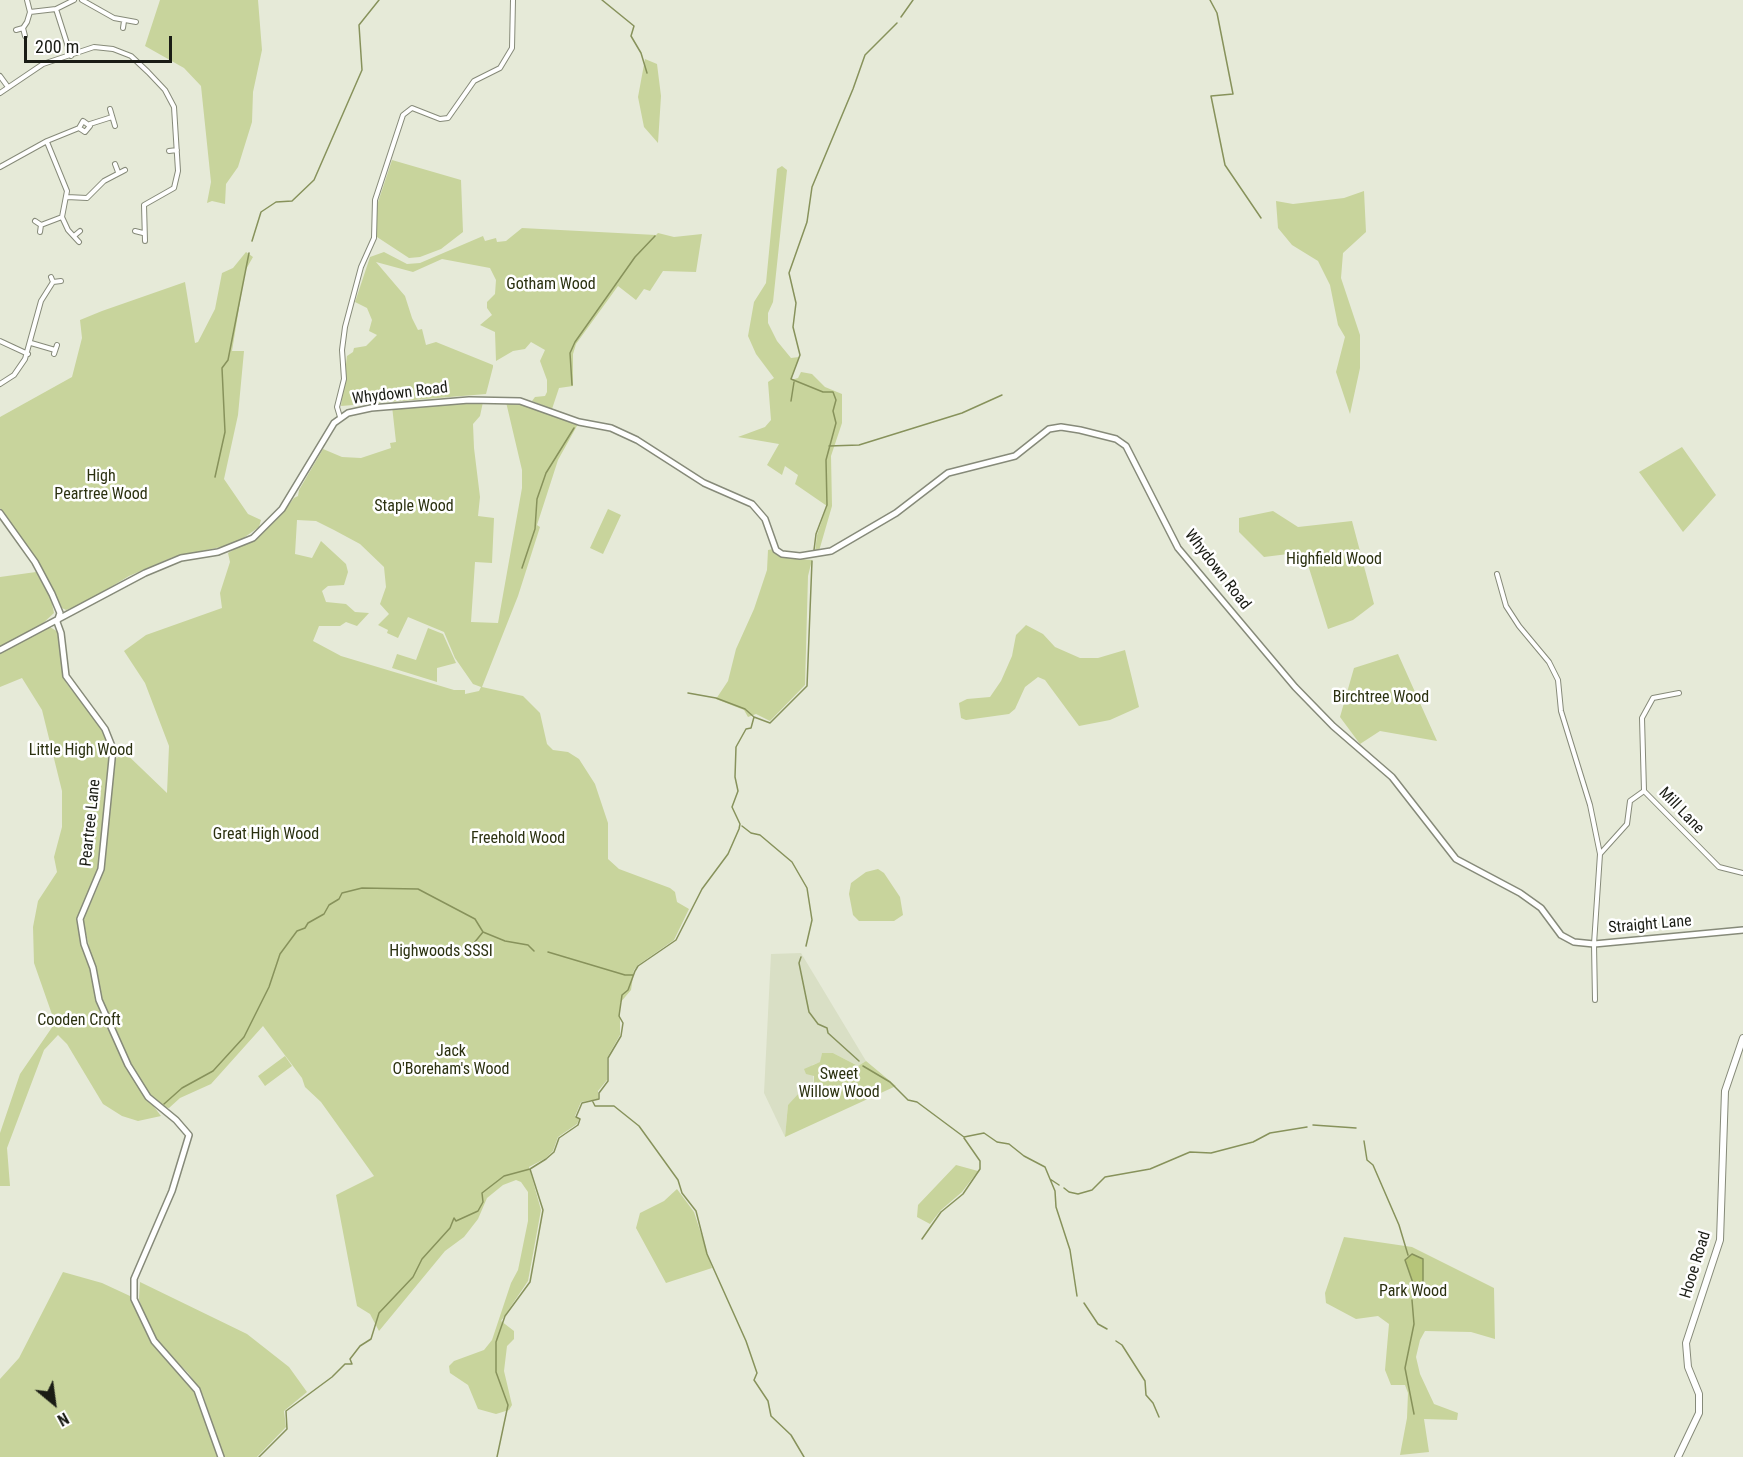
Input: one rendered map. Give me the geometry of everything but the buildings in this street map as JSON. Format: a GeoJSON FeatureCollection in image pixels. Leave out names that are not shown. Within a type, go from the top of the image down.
{"type":"FeatureCollection","features":[{"type":"Feature","properties":{"kind":"main road","name":"Hooe Road"},"geometry":{"type":"LineString","coordinates":[[1678,1457],[1699,1413],[1699,1394],[1688,1367],[1686,1343],[1720,1240],[1723,1102],[1732,1066],[1743,1038]]}},
{"type":"Feature","properties":{"kind":"street"},"geometry":{"type":"LineString","coordinates":[[26,36],[23,28],[30,12],[27,0]]}},
{"type":"Feature","properties":{"kind":"street"},"geometry":{"type":"LineString","coordinates":[[30,12],[56,9],[74,0]]}},
{"type":"Feature","properties":{"kind":"street"},"geometry":{"type":"LineString","coordinates":[[82,0],[100,12],[124,21],[136,22]]}},
{"type":"Feature","properties":{"kind":"street"},"geometry":{"type":"LineString","coordinates":[[340,417],[337,408],[344,379],[342,350],[345,327],[361,267],[374,238],[372,220],[375,200],[403,115],[412,108],[440,119],[448,118],[474,81],[500,68],[512,48],[513,0]]}},
{"type":"Feature","properties":{"kind":"street"},"geometry":{"type":"LineString","coordinates":[[56,9],[71,56]]}},
{"type":"Feature","properties":{"kind":"street"},"geometry":{"type":"LineString","coordinates":[[123,28],[124,21]]}},
{"type":"Feature","properties":{"kind":"street"},"geometry":{"type":"LineString","coordinates":[[16,30],[23,28]]}},
{"type":"Feature","properties":{"kind":"street"},"geometry":{"type":"LineString","coordinates":[[0,93],[43,64],[94,47],[112,49],[135,59],[170,98],[175,115],[177,150],[178,171],[174,188],[144,205],[145,241]]}},
{"type":"Feature","properties":{"kind":"street"},"geometry":{"type":"LineString","coordinates":[[0,76],[8,87]]}},
{"type":"Feature","properties":{"kind":"street"},"geometry":{"type":"LineString","coordinates":[[110,109],[115,126]]}},
{"type":"Feature","properties":{"kind":"street"},"geometry":{"type":"LineString","coordinates":[[0,167],[47,141],[79,128],[83,121],[90,124],[112,117]]}},
{"type":"Feature","properties":{"kind":"street"},"geometry":{"type":"LineString","coordinates":[[79,128],[87,132],[90,124]]}},
{"type":"Feature","properties":{"kind":"street"},"geometry":{"type":"LineString","coordinates":[[47,141],[65,184],[67,197],[62,217],[79,242]]}},
{"type":"Feature","properties":{"kind":"street"},"geometry":{"type":"LineString","coordinates":[[169,151],[177,150]]}},
{"type":"Feature","properties":{"kind":"street"},"geometry":{"type":"LineString","coordinates":[[114,164],[118,172]]}},
{"type":"Feature","properties":{"kind":"street"},"geometry":{"type":"LineString","coordinates":[[67,197],[87,198],[118,172],[124,170]]}},
{"type":"Feature","properties":{"kind":"street"},"geometry":{"type":"LineString","coordinates":[[41,225],[62,217]]}},
{"type":"Feature","properties":{"kind":"street"},"geometry":{"type":"LineString","coordinates":[[35,221],[41,225]]}},
{"type":"Feature","properties":{"kind":"street"},"geometry":{"type":"LineString","coordinates":[[40,232],[41,225]]}},
{"type":"Feature","properties":{"kind":"street"},"geometry":{"type":"LineString","coordinates":[[74,236],[80,231]]}},
{"type":"Feature","properties":{"kind":"street"},"geometry":{"type":"LineString","coordinates":[[135,231],[143,233]]}},
{"type":"Feature","properties":{"kind":"street"},"geometry":{"type":"LineString","coordinates":[[51,277],[53,282]]}},
{"type":"Feature","properties":{"kind":"street"},"geometry":{"type":"LineString","coordinates":[[53,282],[61,281]]}},
{"type":"Feature","properties":{"kind":"street"},"geometry":{"type":"LineString","coordinates":[[0,384],[14,375],[28,354],[41,301],[53,282]]}},
{"type":"Feature","properties":{"kind":"street"},"geometry":{"type":"LineString","coordinates":[[0,341],[28,354]]}},
{"type":"Feature","properties":{"kind":"street"},"geometry":{"type":"LineString","coordinates":[[31,343],[55,350]]}},
{"type":"Feature","properties":{"kind":"street","name":"Whydown Road"},"geometry":{"type":"LineString","coordinates":[[0,650],[145,573],[180,558],[218,552],[253,538],[282,509],[340,417],[370,408],[416,402],[520,401],[579,422],[611,428],[638,440],[704,483],[733,495],[759,510],[776,550],[782,554],[814,556],[831,551],[896,513],[948,473],[1015,456],[1049,429],[1061,427],[1080,430],[1124,443],[1132,453],[1178,548],[1295,687],[1333,726],[1392,777],[1456,859],[1520,893],[1540,908],[1561,935]]}},
{"type":"Feature","properties":{"kind":"street","name":"Peartree Lane"},"geometry":{"type":"LineString","coordinates":[[0,513],[35,562],[60,613],[58,618],[66,676],[105,729],[113,749],[101,869],[80,919],[97,993],[140,1086],[160,1109],[177,1120],[189,1135],[172,1191],[134,1279],[134,1299],[154,1341],[197,1390],[221,1457]]}},
{"type":"Feature","properties":{"kind":"street"},"geometry":{"type":"LineString","coordinates":[[1497,574],[1506,606],[1519,626],[1549,662],[1558,680],[1561,711],[1590,805],[1600,854],[1594,944],[1595,1000]]}},
{"type":"Feature","properties":{"kind":"street","name":"Mill Lane"},"geometry":{"type":"LineString","coordinates":[[1679,693],[1653,698],[1642,718],[1644,790],[1719,867],[1743,873]]}},
{"type":"Feature","properties":{"kind":"street"},"geometry":{"type":"LineString","coordinates":[[1600,854],[1627,824],[1630,801],[1644,790]]}},
{"type":"Feature","properties":{"kind":"street","name":"Straight Lane"},"geometry":{"type":"LineString","coordinates":[[1561,935],[1574,942],[1594,944],[1743,930]]}},
{"type":"Feature","properties":{"kind":"shaded area"},"geometry":{"type":"Polygon","coordinates":[[[801,953],[866,1061],[858,1066],[833,1053],[822,1053],[821,1062],[812,1065],[814,1086],[788,1105],[785,1137],[764,1093],[771,954],[801,953]]]}},
{"type":"Feature","properties":{"kind":"shaded area"},"geometry":{"type":"Polygon","coordinates":[[[1412,1254],[1423,1259],[1423,1285],[1414,1292],[1405,1260],[1412,1254]]]}},
{"type":"Feature","properties":{"kind":"green space"},"geometry":{"type":"Polygon","coordinates":[[[160,0],[258,0],[262,50],[253,92],[252,122],[238,167],[226,184],[225,204],[212,201],[207,203],[211,182],[201,86],[184,68],[145,46],[160,0]]]}},
{"type":"Feature","properties":{"kind":"green space"},"geometry":{"type":"Polygon","coordinates":[[[645,59],[657,64],[661,96],[658,143],[644,127],[638,97],[645,59]]]}},
{"type":"Feature","properties":{"kind":"green space"},"geometry":{"type":"Polygon","coordinates":[[[392,160],[461,180],[463,232],[441,249],[420,257],[409,258],[377,237],[376,208],[392,160]]]}},
{"type":"Feature","properties":{"kind":"green space"},"geometry":{"type":"Polygon","coordinates":[[[782,166],[787,170],[773,302],[768,313],[768,323],[777,341],[791,358],[799,357],[791,380],[798,378],[801,372],[812,374],[825,387],[842,394],[842,423],[831,456],[832,506],[819,551],[815,552],[817,535],[827,506],[795,484],[798,475],[785,466],[782,475],[767,465],[779,444],[738,437],[765,427],[771,420],[768,382],[774,378],[756,354],[748,336],[754,302],[766,283],[777,169],[782,166]]]}},
{"type":"Feature","properties":{"kind":"green space"},"geometry":{"type":"Polygon","coordinates":[[[1364,191],[1366,232],[1343,253],[1341,278],[1360,335],[1360,368],[1350,414],[1336,372],[1345,337],[1338,325],[1330,285],[1318,261],[1292,245],[1278,228],[1276,201],[1293,204],[1344,198],[1364,191]]]}},
{"type":"Feature","properties":{"kind":"green space","name":"Gotham Wood"},"geometry":{"type":"Polygon","coordinates":[[[522,228],[656,235],[658,233],[674,237],[702,234],[696,272],[663,271],[650,291],[644,289],[636,300],[618,286],[576,344],[573,354],[573,386],[559,388],[552,409],[532,401],[535,397],[545,396],[547,392],[547,380],[540,361],[545,350],[531,342],[525,349],[513,351],[496,361],[495,332],[480,325],[492,315],[487,308],[487,302],[495,294],[496,280],[490,268],[442,259],[413,272],[376,262],[405,296],[418,330],[422,329],[426,345],[436,342],[493,365],[493,367],[486,394],[341,406],[347,356],[353,352],[354,348],[366,346],[377,335],[369,331],[372,320],[367,308],[355,302],[370,257],[384,252],[407,264],[420,263],[483,236],[485,241],[496,238],[497,242],[506,241],[522,228]]]}},
{"type":"Feature","properties":{"kind":"green space","name":"High Peartree Wood"},"geometry":{"type":"Polygon","coordinates":[[[246,252],[253,257],[245,271],[232,351],[244,351],[238,415],[224,479],[248,514],[261,520],[259,527],[235,544],[173,557],[129,576],[84,603],[66,610],[62,608],[40,565],[0,508],[0,417],[72,377],[82,338],[80,320],[102,311],[185,282],[195,343],[198,342],[215,309],[222,273],[233,268],[246,252]]]}},
{"type":"Feature","properties":{"kind":"green space","name":"Highwoods SSSI"},"geometry":{"type":"Polygon","coordinates":[[[483,402],[480,416],[473,424],[474,448],[480,497],[478,516],[494,518],[492,563],[475,562],[471,622],[498,623],[522,488],[522,470],[506,402],[518,403],[578,424],[558,460],[537,525],[540,527],[518,596],[482,687],[523,696],[540,713],[547,744],[553,750],[568,752],[579,759],[595,784],[608,823],[608,859],[619,869],[670,888],[675,892],[677,902],[689,909],[674,940],[634,970],[631,990],[620,1003],[620,1035],[607,1058],[607,1080],[598,1091],[598,1099],[581,1102],[575,1116],[579,1119],[577,1124],[558,1137],[553,1151],[546,1158],[529,1167],[541,1210],[528,1281],[501,1321],[514,1331],[514,1339],[507,1346],[504,1371],[512,1405],[509,1410],[496,1414],[478,1409],[468,1385],[450,1373],[449,1366],[454,1361],[484,1350],[492,1340],[511,1283],[518,1270],[528,1221],[528,1192],[521,1182],[516,1180],[503,1185],[487,1198],[478,1219],[464,1237],[445,1251],[379,1331],[370,1314],[357,1306],[336,1195],[374,1176],[321,1102],[305,1087],[302,1078],[263,1026],[211,1084],[180,1098],[169,1108],[162,1107],[151,1097],[130,1065],[101,999],[83,920],[100,882],[104,863],[115,759],[122,755],[116,744],[167,793],[169,746],[145,683],[124,651],[146,635],[222,608],[220,593],[230,562],[228,553],[263,533],[281,515],[298,496],[299,490],[323,449],[342,457],[361,458],[391,448],[390,443],[396,442],[392,406],[483,402]],[[297,520],[295,554],[312,558],[321,541],[346,564],[348,572],[344,585],[328,586],[322,591],[326,602],[346,604],[355,612],[369,613],[357,626],[346,622],[340,626],[319,626],[313,641],[341,656],[454,690],[465,690],[465,694],[479,691],[481,687],[473,684],[455,658],[444,632],[408,617],[398,638],[387,633],[388,630],[378,625],[389,614],[380,604],[386,587],[384,567],[360,544],[316,521],[297,520]]]}},
{"type":"Feature","properties":{"kind":"green space"},"geometry":{"type":"Polygon","coordinates":[[[1682,447],[1716,495],[1683,532],[1639,472],[1682,447]]]}},
{"type":"Feature","properties":{"kind":"green space"},"geometry":{"type":"Polygon","coordinates":[[[608,509],[621,515],[603,554],[590,548],[608,509]]]}},
{"type":"Feature","properties":{"kind":"green space","name":"Highfield Wood"},"geometry":{"type":"Polygon","coordinates":[[[1273,511],[1298,527],[1352,521],[1374,604],[1353,620],[1328,629],[1304,552],[1264,557],[1239,532],[1239,518],[1273,511]]]}},
{"type":"Feature","properties":{"kind":"green space"},"geometry":{"type":"Polygon","coordinates":[[[773,549],[788,558],[812,560],[808,576],[805,685],[770,721],[756,714],[748,717],[744,710],[716,699],[728,681],[736,649],[754,609],[767,570],[768,550],[773,549]]]}},
{"type":"Feature","properties":{"kind":"green space"},"geometry":{"type":"Polygon","coordinates":[[[36,572],[51,599],[54,613],[40,626],[0,648],[0,577],[36,572]]]}},
{"type":"Feature","properties":{"kind":"green space"},"geometry":{"type":"Polygon","coordinates":[[[1026,625],[1043,634],[1055,647],[1080,658],[1098,658],[1125,650],[1139,707],[1110,720],[1079,726],[1045,680],[1038,677],[1025,687],[1015,709],[1009,714],[966,720],[961,718],[959,703],[967,699],[990,697],[1001,681],[1012,656],[1016,635],[1026,625]]]}},
{"type":"Feature","properties":{"kind":"green space","name":"Little High Wood"},"geometry":{"type":"Polygon","coordinates":[[[48,626],[60,633],[63,676],[67,684],[99,725],[110,748],[98,869],[77,918],[82,943],[91,969],[98,1004],[131,1076],[161,1116],[138,1121],[122,1116],[103,1104],[67,1044],[58,1035],[44,1050],[7,1148],[10,1186],[0,1186],[0,1133],[20,1074],[55,1023],[34,963],[33,927],[38,901],[57,872],[54,857],[62,827],[62,791],[42,710],[22,678],[0,687],[0,654],[48,626]]]}},
{"type":"Feature","properties":{"kind":"green space"},"geometry":{"type":"Polygon","coordinates":[[[428,628],[443,634],[456,663],[437,668],[437,682],[392,668],[397,654],[416,660],[428,628]]]}},
{"type":"Feature","properties":{"kind":"green space","name":"Birchtree Wood"},"geometry":{"type":"Polygon","coordinates":[[[1398,654],[1437,741],[1380,731],[1360,744],[1340,717],[1354,668],[1398,654]]]}},
{"type":"Feature","properties":{"kind":"green space"},"geometry":{"type":"Polygon","coordinates":[[[878,869],[884,873],[900,897],[903,915],[894,921],[859,921],[853,915],[849,894],[851,883],[866,872],[878,869]]]}},
{"type":"Feature","properties":{"kind":"green space","name":"Sweet Willow Wood"},"geometry":{"type":"Polygon","coordinates":[[[822,1053],[833,1053],[858,1066],[866,1061],[896,1086],[785,1137],[788,1105],[801,1091],[808,1091],[814,1086],[814,1076],[806,1074],[804,1069],[820,1062],[822,1053]]]}},
{"type":"Feature","properties":{"kind":"green space"},"geometry":{"type":"Polygon","coordinates":[[[285,1056],[292,1066],[265,1086],[258,1076],[285,1056]]]}},
{"type":"Feature","properties":{"kind":"green space"},"geometry":{"type":"Polygon","coordinates":[[[956,1165],[978,1171],[962,1192],[941,1210],[930,1224],[917,1217],[918,1205],[956,1165]]]}},
{"type":"Feature","properties":{"kind":"green space"},"geometry":{"type":"Polygon","coordinates":[[[677,1189],[694,1212],[712,1268],[666,1283],[636,1228],[640,1213],[664,1201],[677,1189]]]}},
{"type":"Feature","properties":{"kind":"green space","name":"Park Wood"},"geometry":{"type":"Polygon","coordinates":[[[1344,1237],[1412,1247],[1494,1288],[1495,1339],[1471,1332],[1425,1331],[1420,1340],[1416,1357],[1420,1374],[1434,1404],[1458,1413],[1457,1420],[1424,1419],[1429,1452],[1400,1455],[1407,1418],[1408,1393],[1405,1385],[1391,1385],[1385,1370],[1389,1324],[1378,1316],[1356,1319],[1326,1303],[1325,1293],[1344,1237]]]}},
{"type":"Feature","properties":{"kind":"green space"},"geometry":{"type":"Polygon","coordinates":[[[63,1272],[102,1283],[130,1296],[152,1342],[176,1368],[199,1399],[218,1457],[0,1457],[0,1379],[19,1358],[63,1272]]]}},
{"type":"Feature","properties":{"kind":"green space"},"geometry":{"type":"Polygon","coordinates":[[[140,1282],[247,1334],[289,1367],[307,1392],[284,1411],[286,1427],[257,1457],[223,1457],[203,1395],[189,1374],[156,1340],[145,1319],[139,1299],[140,1282]]]}},
{"type":"Feature","properties":{"kind":"waterway"},"geometry":{"type":"LineString","coordinates":[[252,241],[261,212],[276,202],[292,201],[314,180],[362,70],[359,25],[379,0]]}},
{"type":"Feature","properties":{"kind":"waterway"},"geometry":{"type":"LineString","coordinates":[[602,0],[634,26],[631,36],[641,53],[647,73]]}},
{"type":"Feature","properties":{"kind":"waterway"},"geometry":{"type":"LineString","coordinates":[[901,17],[913,0]]}},
{"type":"Feature","properties":{"kind":"waterway"},"geometry":{"type":"LineString","coordinates":[[1210,0],[1217,13],[1233,94],[1211,96],[1225,165],[1261,218]]}},
{"type":"Feature","properties":{"kind":"waterway"},"geometry":{"type":"LineString","coordinates":[[814,550],[816,534],[827,505],[826,460],[836,423],[833,411],[836,400],[833,392],[823,392],[791,379],[800,355],[793,327],[796,303],[789,273],[807,222],[812,187],[865,55],[897,23]]}},
{"type":"Feature","properties":{"kind":"waterway"},"geometry":{"type":"LineString","coordinates":[[572,385],[570,353],[575,342],[635,257],[655,236]]}},
{"type":"Feature","properties":{"kind":"waterway"},"geometry":{"type":"LineString","coordinates":[[215,477],[225,432],[222,368],[228,360],[249,253]]}},
{"type":"Feature","properties":{"kind":"waterway"},"geometry":{"type":"LineString","coordinates":[[791,401],[794,382]]}},
{"type":"Feature","properties":{"kind":"waterway"},"geometry":{"type":"LineString","coordinates":[[829,446],[859,445],[962,413],[1002,395]]}},
{"type":"Feature","properties":{"kind":"waterway"},"geometry":{"type":"LineString","coordinates":[[522,568],[535,529],[537,499],[546,473],[574,428]]}},
{"type":"Feature","properties":{"kind":"waterway"},"geometry":{"type":"LineString","coordinates":[[259,1457],[287,1429],[286,1411],[332,1377],[345,1364],[352,1364],[350,1359],[360,1346],[371,1339],[379,1313],[413,1277],[422,1259],[450,1228],[454,1218],[456,1221],[478,1211],[483,1202],[482,1193],[504,1176],[530,1169],[546,1159],[554,1152],[559,1138],[578,1125],[580,1119],[576,1117],[582,1103],[599,1099],[599,1093],[608,1081],[608,1058],[621,1036],[623,1023],[619,1016],[622,995],[628,990],[638,966],[676,940],[702,889],[728,854],[739,829],[740,824],[732,807],[738,791],[735,777],[736,747],[746,729],[751,728],[754,717],[770,723],[807,686],[812,561]]}},
{"type":"Feature","properties":{"kind":"waterway"},"geometry":{"type":"LineString","coordinates":[[688,693],[716,698],[745,709],[754,717]]}},
{"type":"Feature","properties":{"kind":"waterway"},"geometry":{"type":"LineString","coordinates":[[742,826],[751,833],[760,835],[792,862],[807,888],[812,920],[806,946]]}},
{"type":"Feature","properties":{"kind":"waterway"},"geometry":{"type":"LineString","coordinates":[[164,1104],[182,1088],[213,1071],[244,1037],[269,987],[280,954],[297,931],[324,914],[329,905],[339,899],[342,893],[362,888],[418,889],[475,919],[483,932],[505,941],[528,945],[534,951]]}},
{"type":"Feature","properties":{"kind":"waterway"},"geometry":{"type":"LineString","coordinates":[[474,943],[483,932]]}},
{"type":"Feature","properties":{"kind":"waterway"},"geometry":{"type":"LineString","coordinates":[[548,952],[625,975],[633,975]]}},
{"type":"Feature","properties":{"kind":"waterway"},"geometry":{"type":"LineString","coordinates":[[801,957],[799,963],[809,1012],[818,1024],[827,1028],[828,1033],[859,1061]]}},
{"type":"Feature","properties":{"kind":"waterway"},"geometry":{"type":"LineString","coordinates":[[863,1066],[890,1082],[908,1100],[917,1102],[964,1137],[984,1133],[997,1142],[1009,1144],[1024,1156],[1045,1167],[1055,1191],[1056,1207],[1070,1250],[1077,1296]]}},
{"type":"Feature","properties":{"kind":"waterway"},"geometry":{"type":"LineString","coordinates":[[593,1102],[595,1106],[614,1106],[639,1126],[678,1180],[682,1193],[696,1211],[707,1254],[746,1341],[757,1373],[754,1380],[768,1401],[771,1416],[791,1435],[804,1457]]}},
{"type":"Feature","properties":{"kind":"waterway"},"geometry":{"type":"LineString","coordinates":[[1313,1125],[1356,1128]]}},
{"type":"Feature","properties":{"kind":"waterway"},"geometry":{"type":"LineString","coordinates":[[1064,1188],[1078,1194],[1092,1190],[1105,1177],[1150,1169],[1190,1152],[1211,1153],[1253,1142],[1270,1133],[1307,1127]]}},
{"type":"Feature","properties":{"kind":"waterway"},"geometry":{"type":"LineString","coordinates":[[922,1239],[941,1212],[963,1194],[980,1169],[980,1161],[964,1138]]}},
{"type":"Feature","properties":{"kind":"waterway"},"geometry":{"type":"LineString","coordinates":[[1364,1141],[1367,1160],[1373,1165],[1399,1225],[1408,1255]]}},
{"type":"Feature","properties":{"kind":"waterway"},"geometry":{"type":"LineString","coordinates":[[497,1457],[508,1405],[496,1372],[496,1342],[505,1316],[530,1282],[543,1210],[530,1169]]}},
{"type":"Feature","properties":{"kind":"waterway"},"geometry":{"type":"LineString","coordinates":[[1050,1179],[1059,1185]]}},
{"type":"Feature","properties":{"kind":"waterway"},"geometry":{"type":"LineString","coordinates":[[1412,1296],[1414,1292]]}},
{"type":"Feature","properties":{"kind":"waterway"},"geometry":{"type":"LineString","coordinates":[[1412,1300],[1414,1324],[1405,1368],[1414,1414]]}},
{"type":"Feature","properties":{"kind":"waterway"},"geometry":{"type":"LineString","coordinates":[[1084,1303],[1098,1324],[1107,1329]]}},
{"type":"Feature","properties":{"kind":"waterway"},"geometry":{"type":"LineString","coordinates":[[1116,1341],[1122,1345],[1145,1381],[1146,1395],[1153,1403],[1159,1417]]}},
{"type":"Feature","properties":{"kind":"park label","name":"Staple Wood"},"geometry":{"type":"Point","coordinates":[414,507]}},
{"type":"Feature","properties":{"kind":"park label","name":"Great High Wood"},"geometry":{"type":"Point","coordinates":[266,835]}},
{"type":"Feature","properties":{"kind":"park label","name":"Freehold Wood"},"geometry":{"type":"Point","coordinates":[518,839]}},
{"type":"Feature","properties":{"kind":"park label","name":"Cooden Croft"},"geometry":{"type":"Point","coordinates":[79,1021]}},
{"type":"Feature","properties":{"kind":"park label","name":"Jack O'Boreham's Wood"},"geometry":{"type":"Point","coordinates":[451,1061]}}]}
